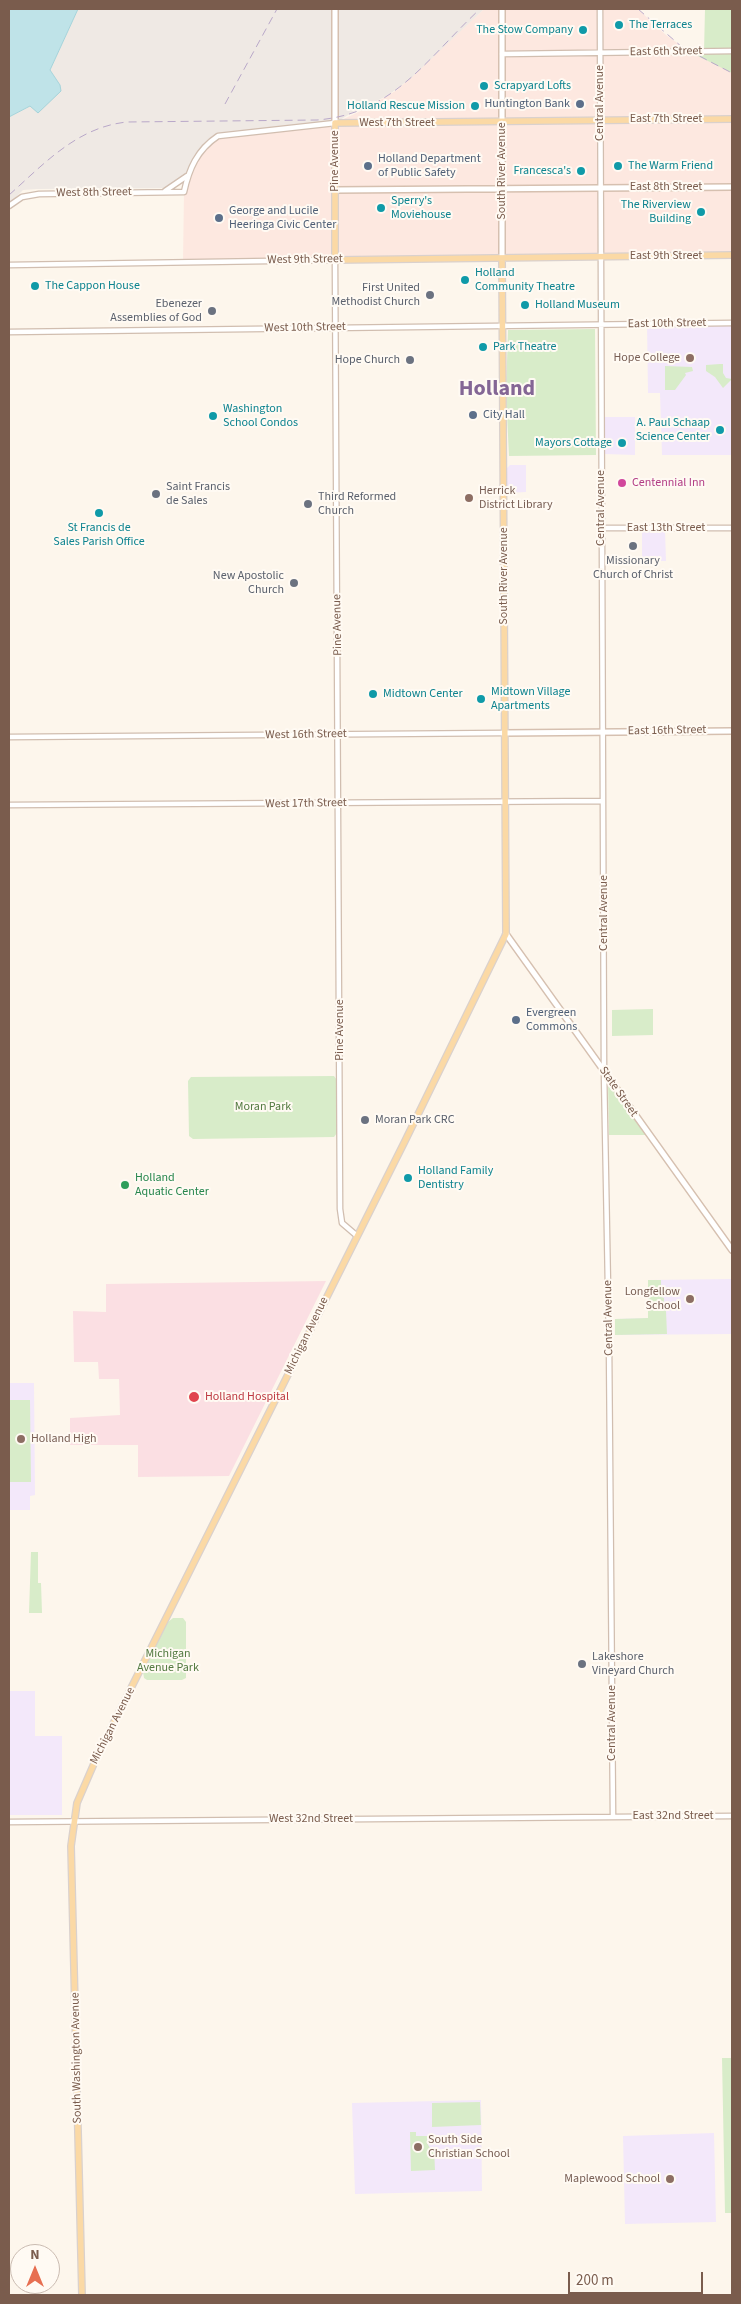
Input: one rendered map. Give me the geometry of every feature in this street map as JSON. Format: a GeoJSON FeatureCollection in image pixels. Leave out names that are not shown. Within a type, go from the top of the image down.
{"type":"FeatureCollection","features":[{"type":"Feature","properties":{"kind":"main road","name":"Pine Avenue"},"geometry":{"type":"LineString","coordinates":[[335,9],[335,260]]}},
{"type":"Feature","properties":{"kind":"main road","name":"South River Avenue"},"geometry":{"type":"LineString","coordinates":[[502,9],[506,934]]}},
{"type":"Feature","properties":{"kind":"main road","name":"East 7th Street"},"geometry":{"type":"LineString","coordinates":[[600,120],[732,119]]}},
{"type":"Feature","properties":{"kind":"main road","name":"West 7th Street"},"geometry":{"type":"LineString","coordinates":[[335,123],[600,120]]}},
{"type":"Feature","properties":{"kind":"main road","name":"East 8th Street"},"geometry":{"type":"LineString","coordinates":[[600,188],[732,187]]}},
{"type":"Feature","properties":{"kind":"main road"},"geometry":{"type":"LineString","coordinates":[[335,190],[600,188]]}},
{"type":"Feature","properties":{"kind":"main road","name":"East 9th Street"},"geometry":{"type":"LineString","coordinates":[[601,256],[732,255]]}},
{"type":"Feature","properties":{"kind":"main road","name":"West 9th Street"},"geometry":{"type":"LineString","coordinates":[[335,260],[601,256]]}},
{"type":"Feature","properties":{"kind":"main road","name":"East 16th Street"},"geometry":{"type":"LineString","coordinates":[[602,732],[732,731]]}},
{"type":"Feature","properties":{"kind":"main road","name":"West 16th Street"},"geometry":{"type":"LineString","coordinates":[[504,733],[602,732]]}},
{"type":"Feature","properties":{"kind":"main road","name":"State Street"},"geometry":{"type":"LineString","coordinates":[[506,934],[732,1250]]}},
{"type":"Feature","properties":{"kind":"main road","name":"Michigan Avenue"},"geometry":{"type":"LineString","coordinates":[[73,1821],[81,1791],[99,1752],[506,934]]}},
{"type":"Feature","properties":{"kind":"main road","name":"South Washington Avenue"},"geometry":{"type":"LineString","coordinates":[[73,1821],[71,1846],[82,2295]]}},
{"type":"Feature","properties":{"kind":"street","name":"Central Avenue"},"geometry":{"type":"LineString","coordinates":[[600,9],[604,1072],[609,1342],[613,1816]]}},
{"type":"Feature","properties":{"kind":"street","name":"East 6th Street"},"geometry":{"type":"LineString","coordinates":[[502,54],[732,51]]}},
{"type":"Feature","properties":{"kind":"street","name":"West 7th Street"},"geometry":{"type":"LineString","coordinates":[[184,192],[187,176],[204,147],[222,135],[335,123]]}},
{"type":"Feature","properties":{"kind":"street","name":"West 7th Street"},"geometry":{"type":"LineString","coordinates":[[162,192],[187,176]]}},
{"type":"Feature","properties":{"kind":"street","name":"West 8th Street"},"geometry":{"type":"LineString","coordinates":[[9,206],[18,199],[32,194],[184,192]]}},
{"type":"Feature","properties":{"kind":"street","name":"West 9th Street"},"geometry":{"type":"LineString","coordinates":[[9,265],[335,260]]}},
{"type":"Feature","properties":{"kind":"street","name":"Pine Avenue"},"geometry":{"type":"LineString","coordinates":[[335,260],[340,1209],[342,1223],[356,1235]]}},
{"type":"Feature","properties":{"kind":"street","name":"East 10th Street"},"geometry":{"type":"LineString","coordinates":[[601,324],[732,323]]}},
{"type":"Feature","properties":{"kind":"street","name":"West 10th Street"},"geometry":{"type":"LineString","coordinates":[[9,332],[601,324]]}},
{"type":"Feature","properties":{"kind":"street","name":"East 13th Street"},"geometry":{"type":"LineString","coordinates":[[601,528],[732,528]]}},
{"type":"Feature","properties":{"kind":"street","name":"West 16th Street"},"geometry":{"type":"LineString","coordinates":[[9,737],[504,733]]}},
{"type":"Feature","properties":{"kind":"street","name":"West 17th Street"},"geometry":{"type":"LineString","coordinates":[[9,805],[603,801]]}},
{"type":"Feature","properties":{"kind":"street","name":"East 32nd Street"},"geometry":{"type":"LineString","coordinates":[[613,1816],[732,1816]]}},
{"type":"Feature","properties":{"kind":"street","name":"West 32nd Street"},"geometry":{"type":"LineString","coordinates":[[9,1822],[613,1816]]}},
{"type":"Feature","properties":{"kind":"shaded area"},"geometry":{"type":"Polygon","coordinates":[[[78,9],[484,9],[410,79],[387,96],[335,123],[222,135],[208,143],[187,176],[172,188],[23,190],[9,204],[9,117],[30,106],[60,85],[50,70],[78,9]]]}},
{"type":"Feature","properties":{"kind":"shaded area"},"geometry":{"type":"Polygon","coordinates":[[[484,9],[638,9],[666,35],[690,52],[732,51],[732,255],[183,262],[184,192],[195,159],[218,136],[335,123],[365,109],[397,90],[484,9]]]}},
{"type":"Feature","properties":{"kind":"shaded area","name":"Hope College"},"geometry":{"type":"Polygon","coordinates":[[[732,323],[732,455],[662,455],[660,393],[648,393],[647,324],[732,323]]]}},
{"type":"Feature","properties":{"kind":"shaded area"},"geometry":{"type":"Polygon","coordinates":[[[604,417],[635,417],[635,455],[605,454],[604,417]]]}},
{"type":"Feature","properties":{"kind":"shaded area"},"geometry":{"type":"Polygon","coordinates":[[[510,465],[526,465],[526,492],[507,493],[507,468],[510,465]]]}},
{"type":"Feature","properties":{"kind":"shaded area"},"geometry":{"type":"Polygon","coordinates":[[[665,530],[666,561],[642,561],[642,531],[665,530]]]}},
{"type":"Feature","properties":{"kind":"shaded area","name":"Longfellow School"},"geometry":{"type":"Polygon","coordinates":[[[732,1279],[732,1334],[615,1335],[615,1319],[648,1318],[648,1280],[732,1279]]]}},
{"type":"Feature","properties":{"kind":"shaded area","name":"Holland Hospital"},"geometry":{"type":"Polygon","coordinates":[[[326,1281],[229,1476],[138,1477],[138,1445],[70,1445],[70,1418],[120,1415],[119,1379],[99,1379],[98,1362],[74,1362],[73,1311],[106,1312],[106,1284],[326,1281]]]}},
{"type":"Feature","properties":{"kind":"shaded area","name":"Holland High"},"geometry":{"type":"Polygon","coordinates":[[[9,1383],[34,1383],[35,1495],[30,1496],[30,1510],[9,1510],[9,1383]]]}},
{"type":"Feature","properties":{"kind":"shaded area"},"geometry":{"type":"Polygon","coordinates":[[[9,1691],[35,1691],[35,1736],[62,1736],[62,1815],[9,1815],[9,1691]]]}},
{"type":"Feature","properties":{"kind":"shaded area","name":"South Side Christian School"},"geometry":{"type":"Polygon","coordinates":[[[481,2100],[482,2191],[355,2194],[352,2103],[481,2100]]]}},
{"type":"Feature","properties":{"kind":"shaded area","name":"Maplewood School"},"geometry":{"type":"Polygon","coordinates":[[[714,2133],[716,2222],[625,2224],[623,2136],[714,2133]]]}},
{"type":"Feature","properties":{"kind":"green space"},"geometry":{"type":"Polygon","coordinates":[[[705,9],[732,9],[732,73],[690,52],[704,52],[705,9]]]}},
{"type":"Feature","properties":{"kind":"green space"},"geometry":{"type":"Polygon","coordinates":[[[595,329],[596,455],[509,456],[506,394],[508,330],[595,329]]]}},
{"type":"Feature","properties":{"kind":"green space"},"geometry":{"type":"Polygon","coordinates":[[[723,364],[723,373],[726,378],[732,379],[723,388],[715,377],[706,371],[706,365],[723,364]]]}},
{"type":"Feature","properties":{"kind":"green space"},"geometry":{"type":"Polygon","coordinates":[[[665,366],[692,367],[693,371],[685,373],[686,375],[675,390],[665,390],[665,366]]]}},
{"type":"Feature","properties":{"kind":"green space"},"geometry":{"type":"Polygon","coordinates":[[[653,1009],[653,1035],[612,1036],[612,1010],[653,1009]]]}},
{"type":"Feature","properties":{"kind":"green space","name":"Moran Park"},"geometry":{"type":"Polygon","coordinates":[[[334,1076],[337,1080],[337,1133],[334,1137],[193,1139],[189,1136],[188,1081],[191,1077],[334,1076]]]}},
{"type":"Feature","properties":{"kind":"green space"},"geometry":{"type":"Polygon","coordinates":[[[608,1082],[645,1134],[645,1135],[609,1135],[608,1082]]]}},
{"type":"Feature","properties":{"kind":"green space"},"geometry":{"type":"Polygon","coordinates":[[[648,1280],[661,1280],[661,1297],[664,1298],[667,1334],[615,1335],[615,1319],[648,1318],[648,1280]]]}},
{"type":"Feature","properties":{"kind":"green space"},"geometry":{"type":"Polygon","coordinates":[[[9,1400],[30,1400],[31,1482],[9,1482],[9,1400]]]}},
{"type":"Feature","properties":{"kind":"green space"},"geometry":{"type":"Polygon","coordinates":[[[31,1552],[38,1552],[38,1583],[41,1583],[42,1613],[29,1613],[31,1552]]]}},
{"type":"Feature","properties":{"kind":"green space","name":"Michigan Avenue Park"},"geometry":{"type":"Polygon","coordinates":[[[173,1618],[183,1618],[186,1622],[186,1678],[182,1680],[147,1680],[144,1678],[143,1672],[168,1622],[173,1618]]]}},
{"type":"Feature","properties":{"kind":"green space"},"geometry":{"type":"Polygon","coordinates":[[[722,2058],[732,2058],[732,2213],[725,2213],[722,2058]]]}},
{"type":"Feature","properties":{"kind":"green space"},"geometry":{"type":"Polygon","coordinates":[[[480,2102],[481,2125],[432,2127],[432,2103],[480,2102]]]}},
{"type":"Feature","properties":{"kind":"green space"},"geometry":{"type":"Polygon","coordinates":[[[410,2132],[416,2132],[416,2136],[427,2136],[427,2143],[430,2148],[434,2148],[435,2170],[411,2171],[410,2132]]]}},
{"type":"Feature","properties":{"kind":"water"},"geometry":{"type":"Polygon","coordinates":[[[9,9],[78,9],[50,70],[60,85],[61,91],[38,113],[30,106],[9,117],[9,9]]]}},
{"type":"Feature","properties":{"kind":"railway"},"geometry":{"type":"LineString","coordinates":[[225,104],[277,9]]}},
{"type":"Feature","properties":{"kind":"railway"},"geometry":{"type":"LineString","coordinates":[[9,195],[62,149],[92,131],[109,125],[127,122],[317,120],[344,115],[368,107],[389,95],[408,80],[480,9]]}},
{"type":"Feature","properties":{"kind":"railway"},"geometry":{"type":"LineString","coordinates":[[638,9],[682,47],[732,73]]}},
{"type":"Feature","properties":{"kind":"place","name":"The Terraces"},"geometry":{"type":"Point","coordinates":[619,25]}},
{"type":"Feature","properties":{"kind":"place","name":"The Stow Company"},"geometry":{"type":"Point","coordinates":[583,30]}},
{"type":"Feature","properties":{"kind":"place","name":"Scrapyard Lofts"},"geometry":{"type":"Point","coordinates":[484,86]}},
{"type":"Feature","properties":{"kind":"place","name":"Huntington Bank"},"geometry":{"type":"Point","coordinates":[580,104]}},
{"type":"Feature","properties":{"kind":"place","name":"Holland Rescue Mission"},"geometry":{"type":"Point","coordinates":[475,106]}},
{"type":"Feature","properties":{"kind":"place","name":"Holland Department of Public Safety"},"geometry":{"type":"Point","coordinates":[368,166]}},
{"type":"Feature","properties":{"kind":"place","name":"The Warm Friend"},"geometry":{"type":"Point","coordinates":[618,166]}},
{"type":"Feature","properties":{"kind":"place","name":"Francesca's"},"geometry":{"type":"Point","coordinates":[581,171]}},
{"type":"Feature","properties":{"kind":"place","name":"Sperry's Moviehouse"},"geometry":{"type":"Point","coordinates":[381,208]}},
{"type":"Feature","properties":{"kind":"place","name":"The Riverview Building"},"geometry":{"type":"Point","coordinates":[701,212]}},
{"type":"Feature","properties":{"kind":"place","name":"George and Lucile Heeringa Civic Center"},"geometry":{"type":"Point","coordinates":[219,218]}},
{"type":"Feature","properties":{"kind":"place","name":"Holland Community Theatre"},"geometry":{"type":"Point","coordinates":[465,280]}},
{"type":"Feature","properties":{"kind":"place","name":"The Cappon House"},"geometry":{"type":"Point","coordinates":[35,286]}},
{"type":"Feature","properties":{"kind":"place","name":"First United Methodist Church"},"geometry":{"type":"Point","coordinates":[430,295]}},
{"type":"Feature","properties":{"kind":"place","name":"Holland Museum"},"geometry":{"type":"Point","coordinates":[525,305]}},
{"type":"Feature","properties":{"kind":"place","name":"Ebenezer Assemblies of God"},"geometry":{"type":"Point","coordinates":[212,311]}},
{"type":"Feature","properties":{"kind":"place","name":"Park Theatre"},"geometry":{"type":"Point","coordinates":[483,347]}},
{"type":"Feature","properties":{"kind":"place","name":"Hope College"},"geometry":{"type":"Point","coordinates":[690,358]}},
{"type":"Feature","properties":{"kind":"place","name":"Hope Church"},"geometry":{"type":"Point","coordinates":[410,360]}},
{"type":"Feature","properties":{"kind":"place","name":"City Hall"},"geometry":{"type":"Point","coordinates":[473,415]}},
{"type":"Feature","properties":{"kind":"place","name":"Washington School Condos"},"geometry":{"type":"Point","coordinates":[213,416]}},
{"type":"Feature","properties":{"kind":"place","name":"A. Paul Schaap Science Center"},"geometry":{"type":"Point","coordinates":[720,430]}},
{"type":"Feature","properties":{"kind":"place","name":"Mayors Cottage"},"geometry":{"type":"Point","coordinates":[622,443]}},
{"type":"Feature","properties":{"kind":"place","name":"Centennial Inn"},"geometry":{"type":"Point","coordinates":[622,483]}},
{"type":"Feature","properties":{"kind":"place","name":"Saint Francis de Sales"},"geometry":{"type":"Point","coordinates":[156,494]}},
{"type":"Feature","properties":{"kind":"place","name":"Herrick District Library"},"geometry":{"type":"Point","coordinates":[469,498]}},
{"type":"Feature","properties":{"kind":"place","name":"Third Reformed Church"},"geometry":{"type":"Point","coordinates":[308,504]}},
{"type":"Feature","properties":{"kind":"place","name":"St Francis de Sales Parish Office"},"geometry":{"type":"Point","coordinates":[99,513]}},
{"type":"Feature","properties":{"kind":"place","name":"Missionary Church of Christ"},"geometry":{"type":"Point","coordinates":[633,546]}},
{"type":"Feature","properties":{"kind":"place","name":"New Apostolic Church"},"geometry":{"type":"Point","coordinates":[294,583]}},
{"type":"Feature","properties":{"kind":"place","name":"Midtown Center"},"geometry":{"type":"Point","coordinates":[373,694]}},
{"type":"Feature","properties":{"kind":"place","name":"Midtown Village Apartments"},"geometry":{"type":"Point","coordinates":[481,699]}},
{"type":"Feature","properties":{"kind":"place","name":"Evergreen Commons"},"geometry":{"type":"Point","coordinates":[516,1020]}},
{"type":"Feature","properties":{"kind":"place","name":"Moran Park CRC"},"geometry":{"type":"Point","coordinates":[365,1120]}},
{"type":"Feature","properties":{"kind":"place","name":"Holland Family Dentistry"},"geometry":{"type":"Point","coordinates":[408,1178]}},
{"type":"Feature","properties":{"kind":"place","name":"Holland Aquatic Center"},"geometry":{"type":"Point","coordinates":[125,1185]}},
{"type":"Feature","properties":{"kind":"place","name":"Longfellow School"},"geometry":{"type":"Point","coordinates":[690,1299]}},
{"type":"Feature","properties":{"kind":"place","name":"Holland Hospital"},"geometry":{"type":"Point","coordinates":[194,1397]}},
{"type":"Feature","properties":{"kind":"place","name":"Holland High"},"geometry":{"type":"Point","coordinates":[21,1439]}},
{"type":"Feature","properties":{"kind":"place","name":"Lakeshore Vineyard Church"},"geometry":{"type":"Point","coordinates":[582,1664]}},
{"type":"Feature","properties":{"kind":"place","name":"South Side Christian School"},"geometry":{"type":"Point","coordinates":[418,2147]}},
{"type":"Feature","properties":{"kind":"place","name":"Maplewood School"},"geometry":{"type":"Point","coordinates":[670,2179]}},
{"type":"Feature","properties":{"kind":"district","name":"Holland"},"geometry":{"type":"Point","coordinates":[497,390]}}]}
